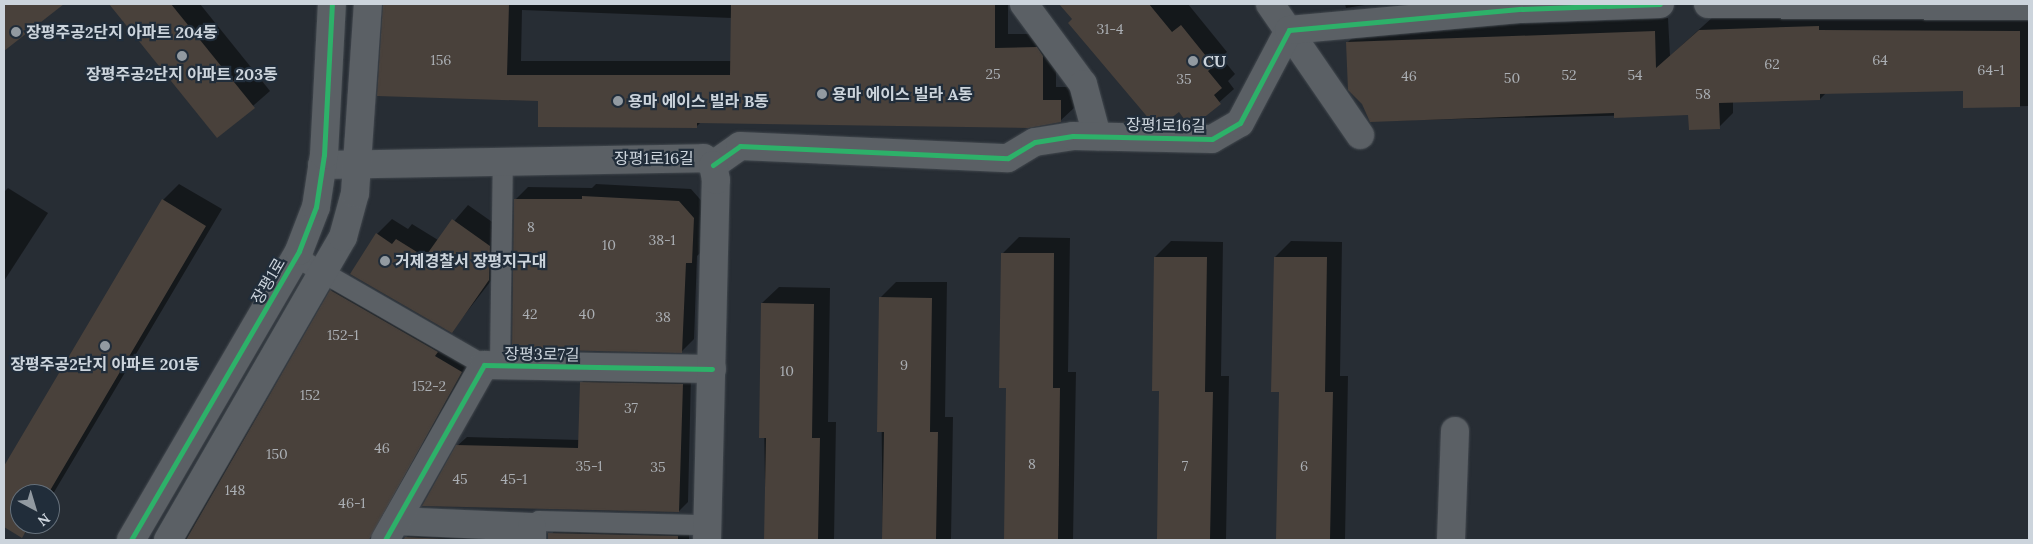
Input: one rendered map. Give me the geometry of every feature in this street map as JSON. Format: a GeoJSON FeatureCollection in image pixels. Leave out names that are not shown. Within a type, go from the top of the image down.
{"type":"FeatureCollection","features":[{"type":"Feature","properties":{"kind":"street","name":"장평1로"},"geometry":{"type":"LineString","coordinates":[[131,540],[296,257],[316,208],[322,165],[332,4]]}},
{"type":"Feature","properties":{"kind":"street"},"geometry":{"type":"LineString","coordinates":[[168,540],[343,237],[355,193],[368,4]]}},
{"type":"Feature","properties":{"kind":"street"},"geometry":{"type":"LineString","coordinates":[[1024,4],[1083,84],[1097,136]]}},
{"type":"Feature","properties":{"kind":"street"},"geometry":{"type":"LineString","coordinates":[[1270,4],[1360,135]]}},
{"type":"Feature","properties":{"kind":"street"},"geometry":{"type":"LineString","coordinates":[[1289,30],[1520,6],[1660,4]]}},
{"type":"Feature","properties":{"kind":"street"},"geometry":{"type":"LineString","coordinates":[[1708,4],[2029,6]]}},
{"type":"Feature","properties":{"kind":"street","name":"장평1로16길"},"geometry":{"type":"LineString","coordinates":[[322,165],[504,159],[704,158],[713,165],[740,146],[1008,158],[1036,142],[1097,136],[1212,139],[1240,123],[1289,30]]}},
{"type":"Feature","properties":{"kind":"street"},"geometry":{"type":"LineString","coordinates":[[708,533],[716,180],[713,165]]}},
{"type":"Feature","properties":{"kind":"street","name":"장평3로7길"},"geometry":{"type":"LineString","coordinates":[[390,531],[492,365],[712,368]]}},
{"type":"Feature","properties":{"kind":"street"},"geometry":{"type":"LineString","coordinates":[[1451,540],[1455,431]]}},
{"type":"Feature","properties":{"kind":"street"},"geometry":{"type":"LineString","coordinates":[[390,531],[532,534]]}},
{"type":"Feature","properties":{"kind":"lane"},"geometry":{"type":"LineString","coordinates":[[296,257],[323,274],[492,365],[504,159]]}},
{"type":"Feature","properties":{"kind":"lane"},"geometry":{"type":"LineString","coordinates":[[532,534],[539,521],[708,533]]}},
{"type":"Feature","properties":{"kind":"building","name":"장평주공2단지 아파트 204동"},"geometry":{"type":"Polygon","coordinates":[[[4,4],[64,4],[4,51],[4,4]]]}},
{"type":"Feature","properties":{"kind":"building","name":"장평주공2단지 아파트 203동"},"geometry":{"type":"Polygon","coordinates":[[[109,4],[171,4],[255,108],[217,138],[109,4]]]}},
{"type":"Feature","properties":{"kind":"building"},"geometry":{"type":"Polygon","coordinates":[[[383,4],[509,4],[507,75],[730,75],[731,4],[995,4],[995,48],[1037,47],[1043,56],[1043,100],[1061,100],[1061,122],[1028,128],[697,123],[697,128],[538,127],[538,101],[377,96],[383,4]]]}},
{"type":"Feature","properties":{"kind":"building"},"geometry":{"type":"Polygon","coordinates":[[[1059,4],[1149,4],[1172,32],[1181,25],[1214,66],[1208,71],[1222,88],[1214,95],[1221,104],[1197,123],[1187,123],[1179,112],[1166,122],[1150,120],[1068,23],[1072,19],[1059,4]]]}},
{"type":"Feature","properties":{"kind":"building"},"geometry":{"type":"Polygon","coordinates":[[[1819,26],[1819,30],[2020,31],[2020,107],[1963,108],[1963,91],[1820,94],[1820,100],[1719,103],[1720,129],[1689,130],[1688,115],[1614,118],[1614,113],[1370,122],[1362,104],[1348,90],[1346,42],[1655,31],[1656,68],[1699,30],[1819,26]]]}},
{"type":"Feature","properties":{"kind":"building"},"geometry":{"type":"Polygon","coordinates":[[[582,196],[679,201],[694,218],[692,263],[686,263],[682,353],[512,349],[514,199],[582,199],[582,196]]]}},
{"type":"Feature","properties":{"kind":"building","name":"장평주공2단지 아파트 201동"},"geometry":{"type":"Polygon","coordinates":[[[162,199],[206,226],[54,484],[10,484],[10,531],[4,527],[4,466],[162,199]]]}},
{"type":"Feature","properties":{"kind":"building"},"geometry":{"type":"Polygon","coordinates":[[[452,219],[490,246],[489,280],[452,333],[350,274],[376,233],[392,244],[396,239],[425,257],[452,219]]]}},
{"type":"Feature","properties":{"kind":"building"},"geometry":{"type":"Polygon","coordinates":[[[1001,253],[1054,253],[1053,388],[1060,388],[1058,540],[1004,540],[1006,388],[999,388],[1001,253]]]}},
{"type":"Feature","properties":{"kind":"building"},"geometry":{"type":"Polygon","coordinates":[[[1154,257],[1207,257],[1205,392],[1213,392],[1210,540],[1157,540],[1159,391],[1152,391],[1154,257]]]}},
{"type":"Feature","properties":{"kind":"building"},"geometry":{"type":"Polygon","coordinates":[[[1274,257],[1327,257],[1325,392],[1333,392],[1330,540],[1276,540],[1279,392],[1271,392],[1274,257]]]}},
{"type":"Feature","properties":{"kind":"building"},"geometry":{"type":"Polygon","coordinates":[[[330,290],[438,352],[435,356],[462,372],[369,540],[186,540],[330,290]]]}},
{"type":"Feature","properties":{"kind":"building"},"geometry":{"type":"Polygon","coordinates":[[[879,297],[932,298],[930,432],[938,432],[936,540],[882,540],[884,432],[877,432],[879,297]]]}},
{"type":"Feature","properties":{"kind":"building"},"geometry":{"type":"Polygon","coordinates":[[[761,303],[814,304],[812,438],[820,438],[818,540],[764,540],[766,438],[759,438],[761,303]]]}},
{"type":"Feature","properties":{"kind":"building"},"geometry":{"type":"Polygon","coordinates":[[[580,382],[683,384],[679,512],[422,506],[456,445],[578,448],[580,382]]]}},
{"type":"Feature","properties":{"kind":"building"},"geometry":{"type":"Polygon","coordinates":[[[548,533],[678,536],[678,540],[548,540],[548,533]]]}},
{"type":"Feature","properties":{"kind":"building","name":"장평주공2단지 아파트 201동"},"geometry":{"type":"Polygon","coordinates":[[[15,534],[24,534],[22,538],[15,534]]]}},
{"type":"Feature","properties":{"kind":"building"},"geometry":{"type":"Polygon","coordinates":[[[405,537],[446,539],[446,540],[403,540],[405,537]]]}},
{"type":"Feature","properties":{"kind":"cycle path"},"geometry":{"type":"LineString","coordinates":[[131,540],[299,251],[316,207],[324,155],[332,4]]}},
{"type":"Feature","properties":{"kind":"cycle path"},"geometry":{"type":"LineString","coordinates":[[713,165],[740,146],[1008,158],[1035,142],[1073,136],[1212,139],[1240,123],[1289,30],[1522,9],[1660,4]]}},
{"type":"Feature","properties":{"kind":"cycle path"},"geometry":{"type":"LineString","coordinates":[[385,540],[484,365],[712,369]]}},
{"type":"Feature","properties":{"kind":"place","name":"장평주공2단지 아파트 204동"},"geometry":{"type":"Point","coordinates":[16,32]}},
{"type":"Feature","properties":{"kind":"place","name":"장평주공2단지 아파트 203동"},"geometry":{"type":"Point","coordinates":[182,56]}},
{"type":"Feature","properties":{"kind":"place","name":"CU"},"geometry":{"type":"Point","coordinates":[1193,61]}},
{"type":"Feature","properties":{"kind":"place","name":"용마 에이스 빌라 A동"},"geometry":{"type":"Point","coordinates":[822,94]}},
{"type":"Feature","properties":{"kind":"place","name":"용마 에이스 빌라 B동"},"geometry":{"type":"Point","coordinates":[618,101]}},
{"type":"Feature","properties":{"kind":"place","name":"거제경찰서 장평지구대"},"geometry":{"type":"Point","coordinates":[385,261]}},
{"type":"Feature","properties":{"kind":"place","name":"장평주공2단지 아파트 201동"},"geometry":{"type":"Point","coordinates":[105,346]}}]}
